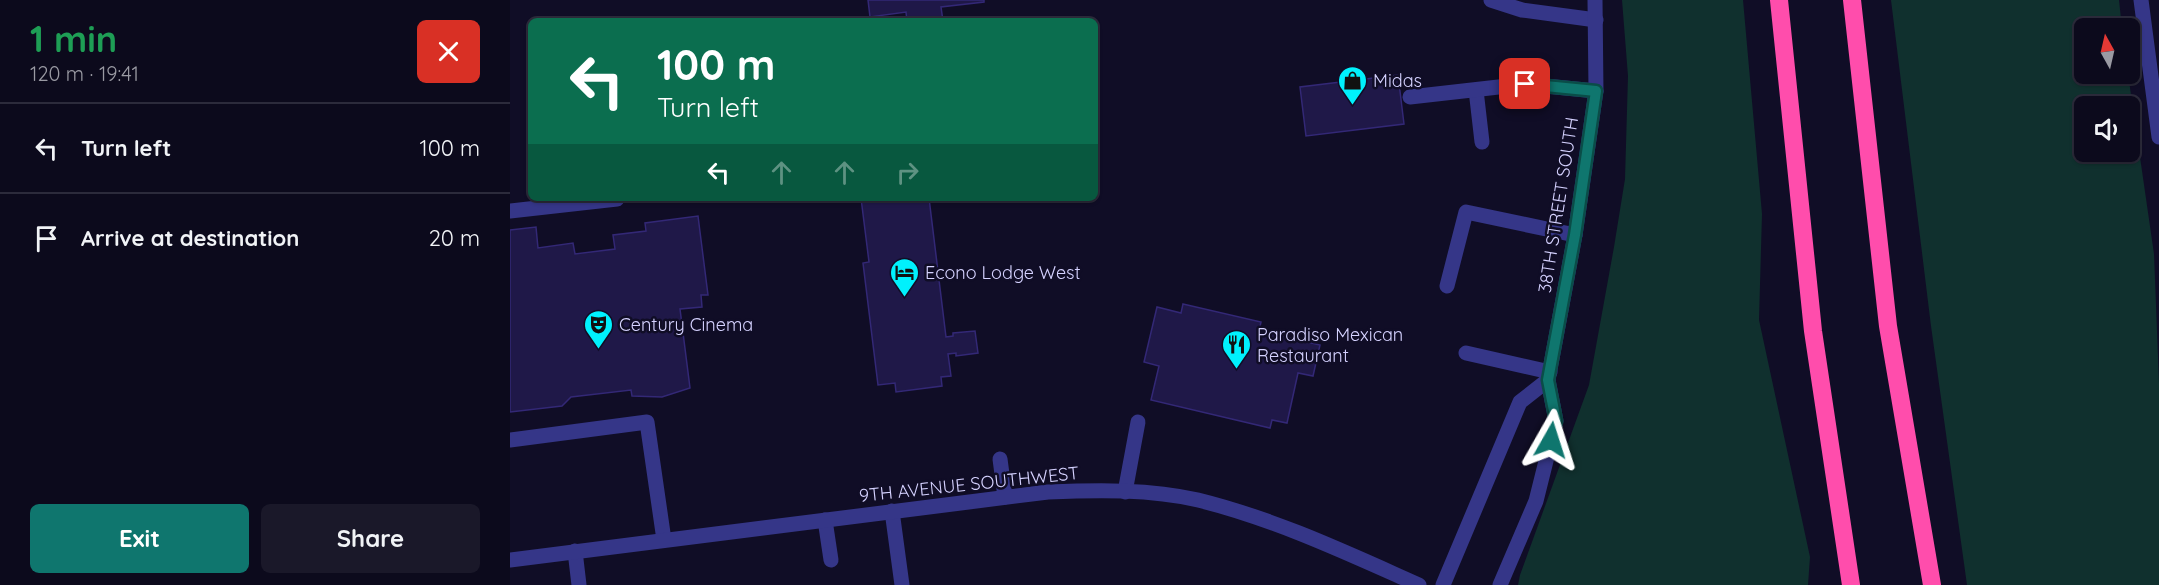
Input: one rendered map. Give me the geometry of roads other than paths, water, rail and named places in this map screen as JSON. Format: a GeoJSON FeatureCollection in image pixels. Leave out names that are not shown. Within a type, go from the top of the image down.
{"type":"FeatureCollection","features":[{"type":"Feature","properties":{"kind":"highway"},"geometry":{"type":"LineString","coordinates":[[1779,0],[1813,331],[1850,581]]}},
{"type":"Feature","properties":{"kind":"highway"},"geometry":{"type":"LineString","coordinates":[[1852,0],[1888,326],[1931,576]]}},
{"type":"Feature","properties":{"kind":"street"},"geometry":{"type":"LineString","coordinates":[[1491,0],[1522,10],[1596,20]]}},
{"type":"Feature","properties":{"kind":"street","name":"38TH STREET SOUTH"},"geometry":{"type":"LineString","coordinates":[[1500,585],[1536,501],[1556,421],[1549,376],[1575,235],[1596,91],[1595,0]]}},
{"type":"Feature","properties":{"kind":"street"},"geometry":{"type":"LineString","coordinates":[[2141,0],[2159,137]]}},
{"type":"Feature","properties":{"kind":"street"},"geometry":{"type":"LineString","coordinates":[[1410,97],[1525,84],[1596,91]]}},
{"type":"Feature","properties":{"kind":"street"},"geometry":{"type":"LineString","coordinates":[[1476,90],[1482,142]]}},
{"type":"Feature","properties":{"kind":"street"},"geometry":{"type":"LineString","coordinates":[[510,210],[598,201]]}},
{"type":"Feature","properties":{"kind":"street"},"geometry":{"type":"LineString","coordinates":[[1447,286],[1466,212],[1575,235]]}},
{"type":"Feature","properties":{"kind":"street"},"geometry":{"type":"LineString","coordinates":[[1466,352],[1549,376]]}},
{"type":"Feature","properties":{"kind":"street"},"geometry":{"type":"LineString","coordinates":[[1443,585],[1520,402],[1549,376]]}},
{"type":"Feature","properties":{"kind":"street"},"geometry":{"type":"LineString","coordinates":[[510,440],[647,422],[664,540]]}},
{"type":"Feature","properties":{"kind":"street"},"geometry":{"type":"LineString","coordinates":[[1125,492],[1138,422]]}},
{"type":"Feature","properties":{"kind":"street"},"geometry":{"type":"LineString","coordinates":[[1000,459],[1005,497]]}},
{"type":"Feature","properties":{"kind":"street","name":"9TH AVENUE SOUTHWEST"},"geometry":{"type":"LineString","coordinates":[[510,560],[1005,497],[1094,490],[1196,500],[1247,514],[1324,543],[1419,585]]}},
{"type":"Feature","properties":{"kind":"street"},"geometry":{"type":"LineString","coordinates":[[892,511],[902,585]]}},
{"type":"Feature","properties":{"kind":"street"},"geometry":{"type":"LineString","coordinates":[[825,520],[831,560]]}},
{"type":"Feature","properties":{"kind":"street"},"geometry":{"type":"LineString","coordinates":[[575,552],[579,585]]}},
{"type":"Feature","properties":{"kind":"place","name":"Midas"},"geometry":{"type":"Point","coordinates":[1352,106]}},
{"type":"Feature","properties":{"kind":"place","name":"Econo Lodge West"},"geometry":{"type":"Point","coordinates":[904,298]}},
{"type":"Feature","properties":{"kind":"place","name":"Century Cinema"},"geometry":{"type":"Point","coordinates":[598,350]}},
{"type":"Feature","properties":{"kind":"place","name":"Paradiso Mexican Restaurant"},"geometry":{"type":"Point","coordinates":[1236,370]}}]}
